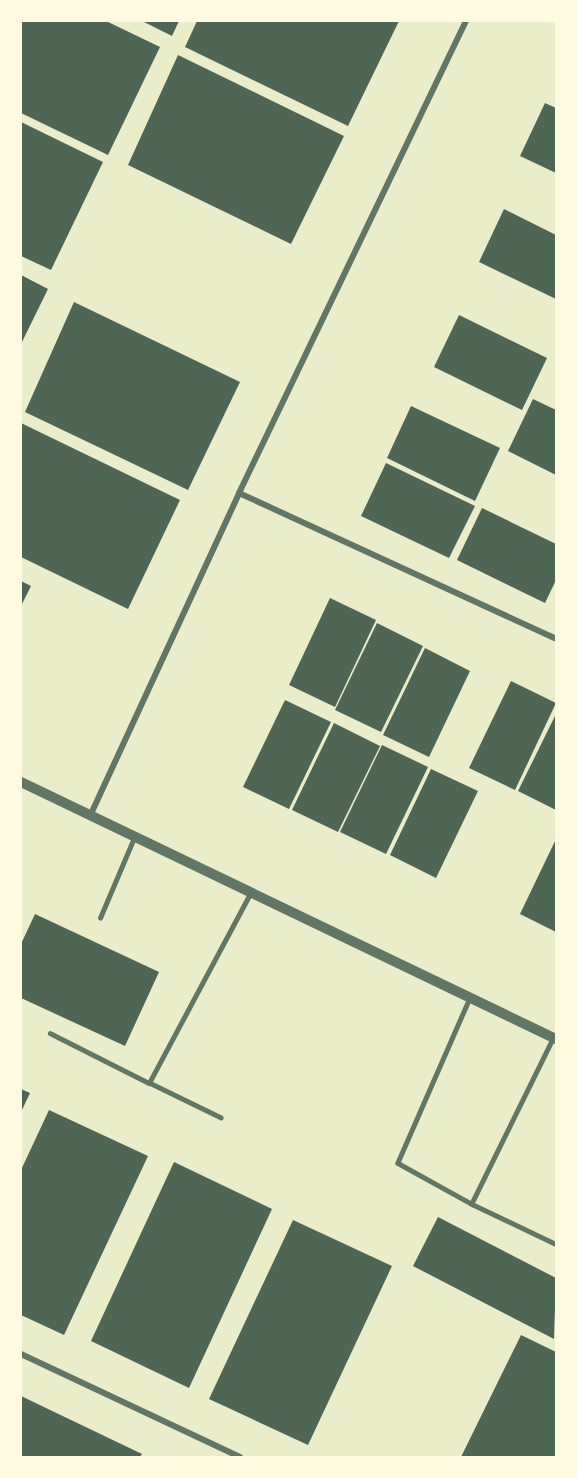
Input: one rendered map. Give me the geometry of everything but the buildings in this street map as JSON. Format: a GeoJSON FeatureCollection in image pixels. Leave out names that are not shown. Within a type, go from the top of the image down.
{"type":"FeatureCollection","features":[{"type":"Feature","properties":{"kind":"street"},"geometry":{"type":"LineString","coordinates":[[90,816],[239,493],[466,21]]}},
{"type":"Feature","properties":{"kind":"street"},"geometry":{"type":"LineString","coordinates":[[239,493],[556,639]]}},
{"type":"Feature","properties":{"kind":"street"},"geometry":{"type":"LineString","coordinates":[[21,782],[555,1038]]}},
{"type":"Feature","properties":{"kind":"street"},"geometry":{"type":"LineString","coordinates":[[21,1354],[240,1457]]}},
{"type":"Feature","properties":{"kind":"lane"},"geometry":{"type":"LineString","coordinates":[[100,918],[134,837]]}},
{"type":"Feature","properties":{"kind":"lane"},"geometry":{"type":"LineString","coordinates":[[149,1083],[251,892]]}},
{"type":"Feature","properties":{"kind":"lane"},"geometry":{"type":"LineString","coordinates":[[470,998],[398,1163],[472,1204],[556,1244]]}},
{"type":"Feature","properties":{"kind":"lane"},"geometry":{"type":"LineString","coordinates":[[50,1033],[221,1118]]}},
{"type":"Feature","properties":{"kind":"lane"},"geometry":{"type":"LineString","coordinates":[[472,1204],[555,1038]]}}]}
